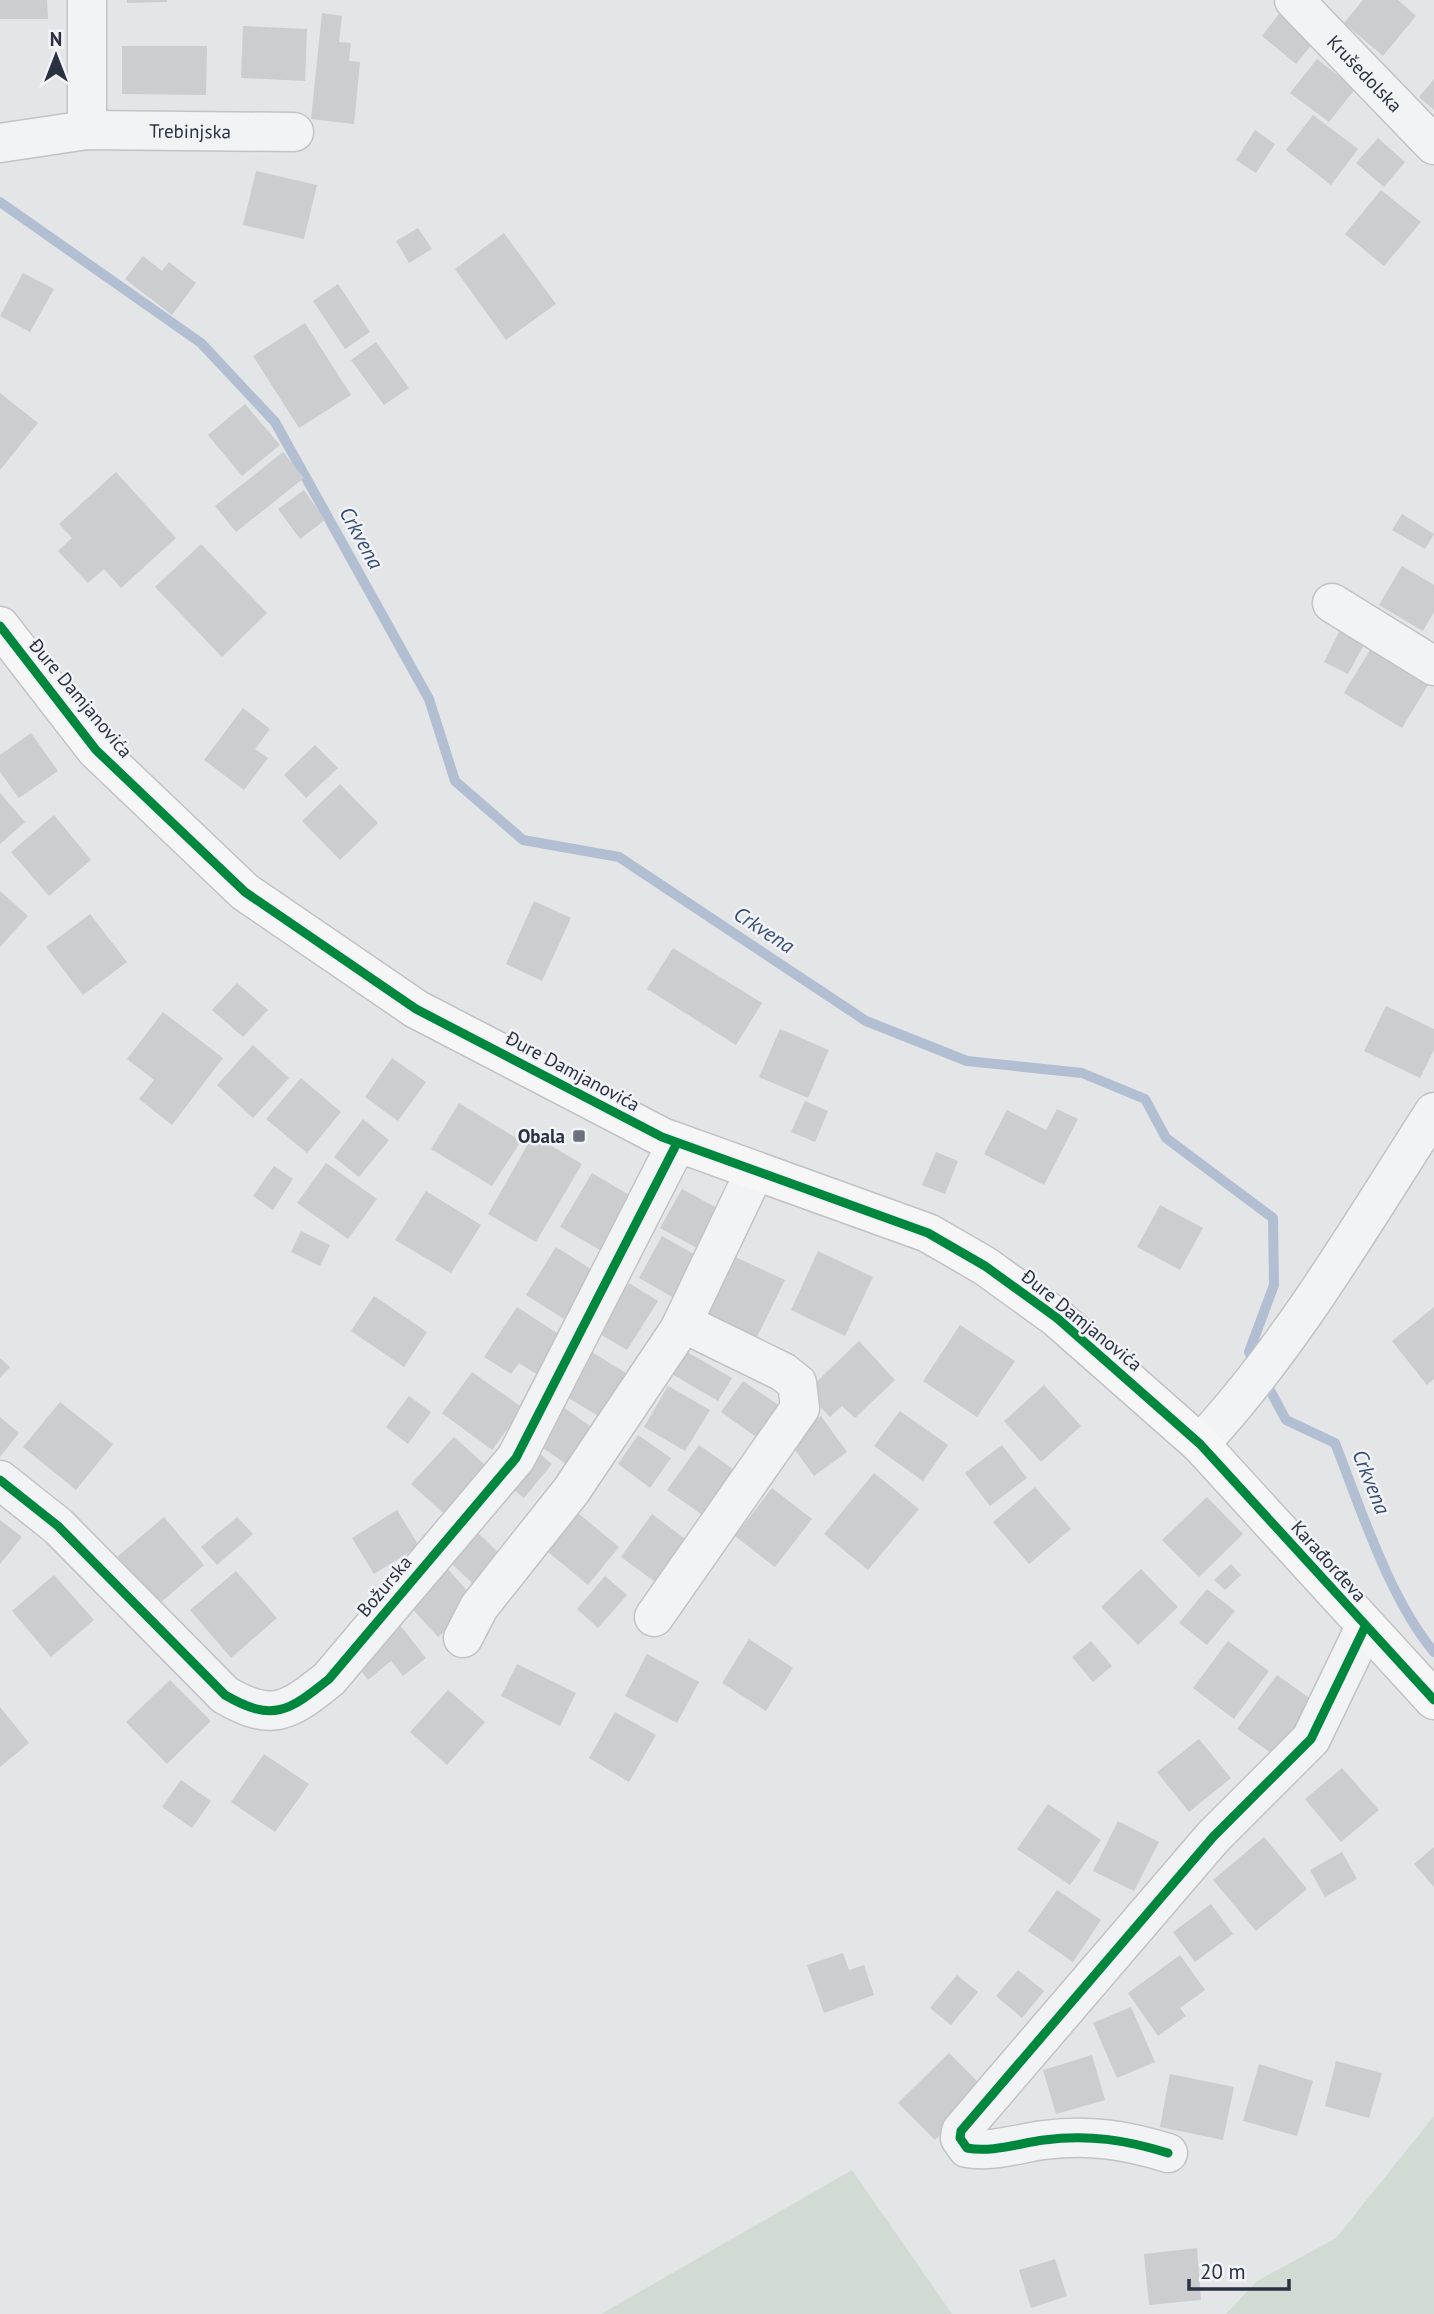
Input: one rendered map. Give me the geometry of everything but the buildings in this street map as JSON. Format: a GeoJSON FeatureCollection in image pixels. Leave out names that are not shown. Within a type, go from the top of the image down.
{"type":"FeatureCollection","features":[{"type":"Feature","properties":{"kind":"main road","name":"Đure Damjanovića"},"geometry":{"type":"LineString","coordinates":[[0,626],[96,750],[245,892],[416,1009],[677,1143],[928,1233],[985,1266],[1057,1318],[1200,1444]]}},
{"type":"Feature","properties":{"kind":"main road","name":"Karađorđeva"},"geometry":{"type":"LineString","coordinates":[[1200,1444],[1434,1700]]}},
{"type":"Feature","properties":{"kind":"street"},"geometry":{"type":"LineString","coordinates":[[87,0],[87,131]]}},
{"type":"Feature","properties":{"kind":"street","name":"Krušedolska"},"geometry":{"type":"LineString","coordinates":[[1294,0],[1434,145]]}},
{"type":"Feature","properties":{"kind":"street","name":"Trebinjska"},"geometry":{"type":"LineString","coordinates":[[0,143],[87,131],[294,132]]}},
{"type":"Feature","properties":{"kind":"street"},"geometry":{"type":"LineString","coordinates":[[1332,603],[1434,666]]}},
{"type":"Feature","properties":{"kind":"street"},"geometry":{"type":"LineString","coordinates":[[1200,1444],[1238,1403],[1299,1320],[1434,1112]]}},
{"type":"Feature","properties":{"kind":"street","name":"Božurska"},"geometry":{"type":"LineString","coordinates":[[0,1480],[58,1526],[225,1695],[246,1707],[266,1712],[296,1706],[329,1679],[516,1458],[677,1143]]}},
{"type":"Feature","properties":{"kind":"street"},"geometry":{"type":"LineString","coordinates":[[463,1638],[479,1607],[571,1491],[683,1322],[755,1171]]}},
{"type":"Feature","properties":{"kind":"street"},"geometry":{"type":"LineString","coordinates":[[654,1617],[800,1408],[801,1392],[790,1377],[683,1322]]}},
{"type":"Feature","properties":{"kind":"street"},"geometry":{"type":"LineString","coordinates":[[1168,2153],[1127,2141],[1098,2137],[1046,2140],[980,2149],[967,2148],[960,2138],[961,2131],[1000,2083],[1213,1837],[1311,1739],[1365,1626]]}},
{"type":"Feature","properties":{"kind":"shaded area"},"geometry":{"type":"Polygon","coordinates":[[[1434,2116],[1434,2314],[1226,2314],[1257,2281],[1336,2238],[1434,2116]]]}},
{"type":"Feature","properties":{"kind":"shaded area"},"geometry":{"type":"Polygon","coordinates":[[[852,2170],[952,2314],[601,2314],[852,2170]]]}},
{"type":"Feature","properties":{"kind":"waterway","name":"Crkvena"},"geometry":{"type":"LineString","coordinates":[[0,202],[201,343],[275,422],[429,699],[455,781],[523,840],[619,857],[866,1021],[967,1061],[1082,1073],[1145,1099],[1166,1138],[1273,1218],[1274,1285],[1249,1352],[1255,1363]]}},
{"type":"Feature","properties":{"kind":"waterway","name":"Crkvena"},"geometry":{"type":"LineString","coordinates":[[1264,1379],[1286,1420],[1335,1443],[1390,1580],[1403,1606],[1434,1652]]}},
{"type":"Feature","properties":{"kind":"cycle path"},"geometry":{"type":"LineString","coordinates":[[0,626],[96,750],[245,892],[416,1009],[662,1137],[928,1233],[985,1266],[1057,1318],[1200,1444],[1434,1700]]}},
{"type":"Feature","properties":{"kind":"cycle path"},"geometry":{"type":"LineString","coordinates":[[0,1480],[58,1526],[225,1695],[256,1709],[268,1711],[291,1706],[329,1679],[516,1458],[677,1143]]}},
{"type":"Feature","properties":{"kind":"cycle path"},"geometry":{"type":"LineString","coordinates":[[1168,2153],[1091,2138],[1044,2140],[976,2149],[967,2148],[960,2138],[961,2131],[1213,1837],[1311,1739],[1365,1627]]}},
{"type":"Feature","properties":{"kind":"place","name":"Obala"},"geometry":{"type":"Point","coordinates":[579,1136]}}]}
